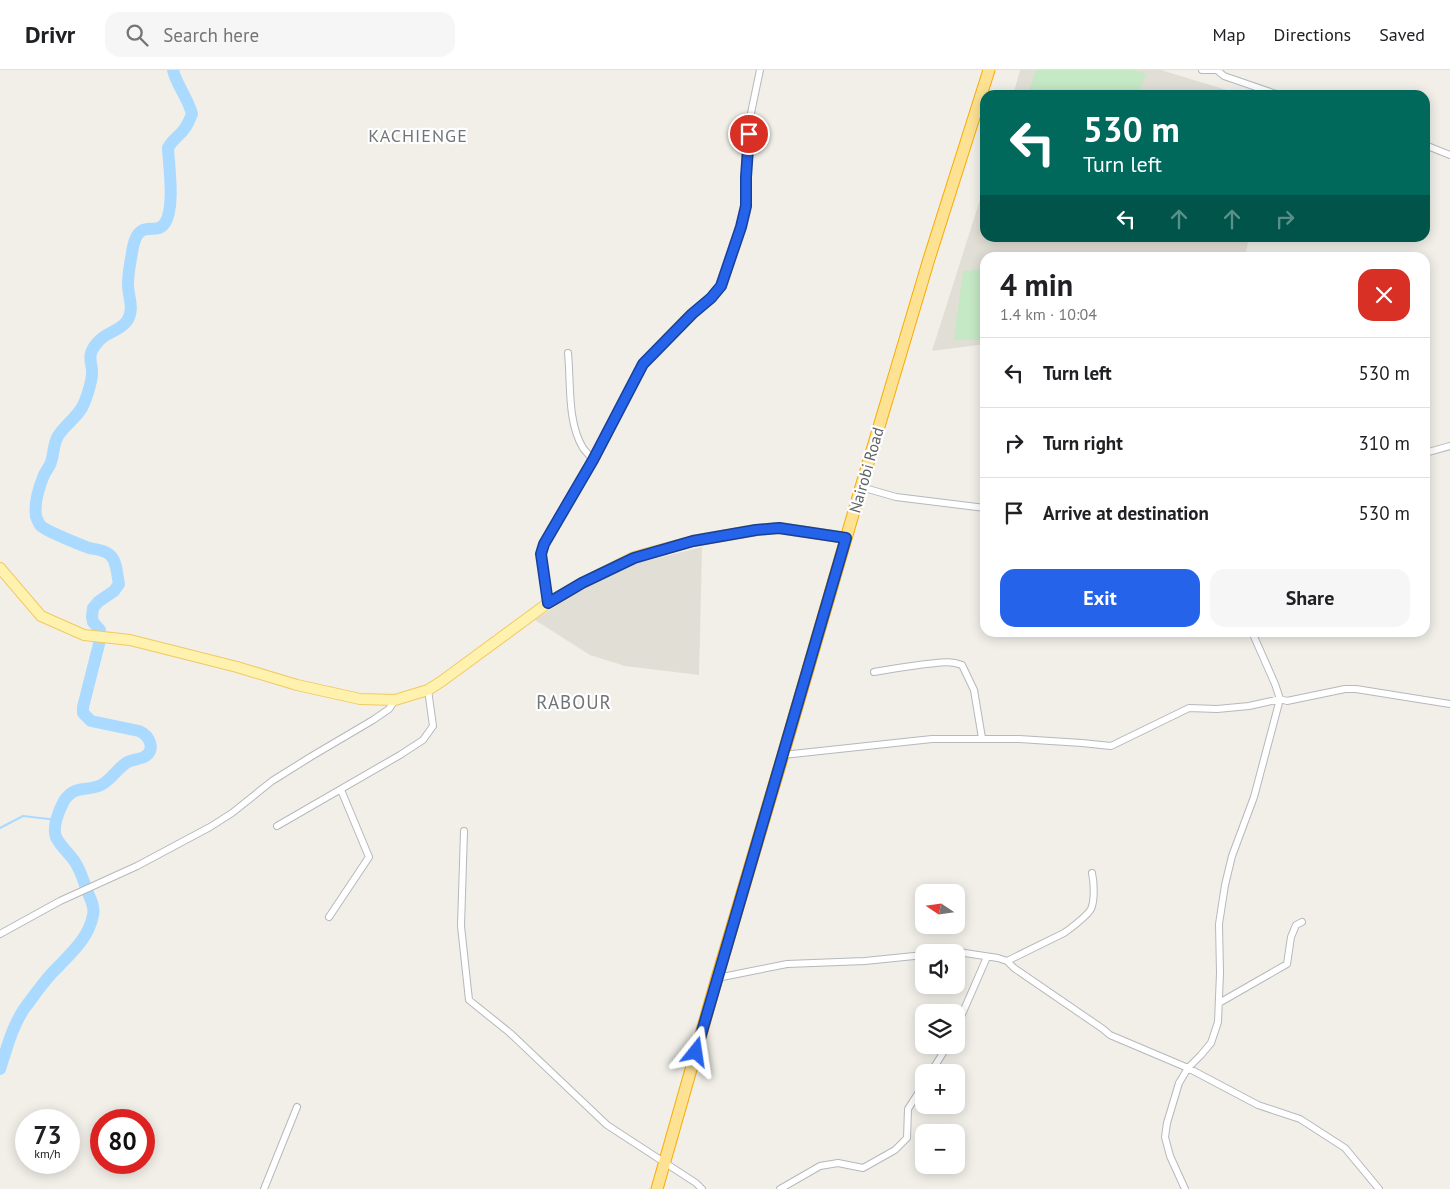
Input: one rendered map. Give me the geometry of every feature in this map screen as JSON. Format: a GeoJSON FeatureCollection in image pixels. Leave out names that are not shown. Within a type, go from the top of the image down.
{"type":"FeatureCollection","features":[{"type":"Feature","properties":{"kind":"highway","name":"Nairobi Road"},"geometry":{"type":"LineString","coordinates":[[983,90],[989,70]]}},
{"type":"Feature","properties":{"kind":"highway","name":"Nairobi Road"},"geometry":{"type":"LineString","coordinates":[[657,1189],[861,487],[929,259],[980,98]]}},
{"type":"Feature","properties":{"kind":"main road"},"geometry":{"type":"LineString","coordinates":[[0,568],[41,616],[84,635],[130,640],[237,667],[297,685],[360,699],[395,700],[428,690],[548,603],[582,583],[634,558],[693,541],[756,530],[779,528],[846,538]]}},
{"type":"Feature","properties":{"kind":"street"},"geometry":{"type":"LineString","coordinates":[[548,603],[541,554],[544,544],[593,460],[643,364],[721,286],[746,206],[746,177],[751,113],[760,70]]}},
{"type":"Feature","properties":{"kind":"street"},"geometry":{"type":"LineString","coordinates":[[1202,70],[1218,70],[1224,76],[1265,90]]}},
{"type":"Feature","properties":{"kind":"street"},"geometry":{"type":"LineString","coordinates":[[1430,147],[1450,154]]}},
{"type":"Feature","properties":{"kind":"street"},"geometry":{"type":"LineString","coordinates":[[568,353],[571,409],[583,447],[593,460]]}},
{"type":"Feature","properties":{"kind":"street"},"geometry":{"type":"LineString","coordinates":[[1430,452],[1450,446]]}},
{"type":"Feature","properties":{"kind":"street"},"geometry":{"type":"LineString","coordinates":[[861,487],[896,497],[980,507]]}},
{"type":"Feature","properties":{"kind":"street"},"geometry":{"type":"LineString","coordinates":[[1185,1189],[1170,1156],[1165,1137],[1167,1123],[1179,1083],[1188,1068],[1202,1055],[1211,1043],[1218,1022],[1219,924],[1225,885],[1232,856],[1254,797],[1280,699],[1254,637]]}},
{"type":"Feature","properties":{"kind":"street"},"geometry":{"type":"LineString","coordinates":[[874,672],[942,662],[962,664],[974,690],[982,738]]}},
{"type":"Feature","properties":{"kind":"street"},"geometry":{"type":"LineString","coordinates":[[784,755],[932,739],[1028,739],[1111,746],[1189,708],[1217,709],[1249,706],[1345,689],[1356,689],[1450,704]]}},
{"type":"Feature","properties":{"kind":"street"},"geometry":{"type":"LineString","coordinates":[[277,826],[423,740],[433,726],[428,690]]}},
{"type":"Feature","properties":{"kind":"street"},"geometry":{"type":"LineString","coordinates":[[0,934],[52,905],[137,866],[217,822],[232,813],[272,781],[389,709],[395,700]]}},
{"type":"Feature","properties":{"kind":"street"},"geometry":{"type":"LineString","coordinates":[[329,917],[369,857],[341,790]]}},
{"type":"Feature","properties":{"kind":"street"},"geometry":{"type":"LineString","coordinates":[[464,831],[461,926],[469,1000],[510,1033],[607,1126],[666,1163],[702,1189]]}},
{"type":"Feature","properties":{"kind":"street"},"geometry":{"type":"LineString","coordinates":[[1007,961],[1071,929],[1091,909],[1094,885],[1092,874]]}},
{"type":"Feature","properties":{"kind":"street"},"geometry":{"type":"LineString","coordinates":[[1219,1003],[1287,964],[1291,937],[1296,925],[1302,922]]}},
{"type":"Feature","properties":{"kind":"street"},"geometry":{"type":"LineString","coordinates":[[965,953],[1007,961],[1014,968],[1110,1035],[1188,1068],[1258,1105],[1300,1119],[1345,1148],[1379,1189]]}},
{"type":"Feature","properties":{"kind":"street"},"geometry":{"type":"LineString","coordinates":[[717,978],[787,964],[864,961],[915,956]]}},
{"type":"Feature","properties":{"kind":"street"},"geometry":{"type":"LineString","coordinates":[[965,1007],[987,957]]}},
{"type":"Feature","properties":{"kind":"street"},"geometry":{"type":"LineString","coordinates":[[780,1189],[820,1166],[838,1163],[863,1168],[895,1150],[907,1138],[908,1109],[915,1098]]}},
{"type":"Feature","properties":{"kind":"street"},"geometry":{"type":"LineString","coordinates":[[264,1189],[298,1107]]}},
{"type":"Feature","properties":{"kind":"shaded area"},"geometry":{"type":"Polygon","coordinates":[[[1020,70],[1161,70],[1227,90],[1014,90],[1020,70]]]}},
{"type":"Feature","properties":{"kind":"shaded area"},"geometry":{"type":"Polygon","coordinates":[[[980,200],[980,242],[1248,242],[1246,252],[980,252],[980,345],[932,351],[980,200]]]}},
{"type":"Feature","properties":{"kind":"shaded area"},"geometry":{"type":"Polygon","coordinates":[[[702,547],[699,675],[625,666],[590,655],[535,620],[571,596],[630,565],[702,547]]]}},
{"type":"Feature","properties":{"kind":"green space"},"geometry":{"type":"Polygon","coordinates":[[[1036,70],[1134,70],[1146,74],[1140,90],[1030,90],[1036,70]]]}},
{"type":"Feature","properties":{"kind":"green space"},"geometry":{"type":"Polygon","coordinates":[[[980,269],[980,340],[954,340],[963,271],[980,269]]]}},
{"type":"Feature","properties":{"kind":"waterway"},"geometry":{"type":"LineString","coordinates":[[0,1069],[10,1038],[24,1009],[52,973],[71,954],[91,924],[93,915],[92,904],[79,869],[55,833],[55,824],[62,805],[72,792],[105,783],[126,763],[148,754],[151,747],[143,733],[91,721],[83,713],[99,644],[100,630],[93,622],[93,608],[98,602],[114,591],[119,584],[116,568],[110,555],[105,552],[89,548],[40,525],[36,516],[36,506],[44,475],[52,459],[56,439],[80,411],[86,398],[92,375],[91,352],[100,339],[124,325],[131,312],[128,275],[136,238],[143,230],[161,227],[168,216],[171,198],[168,148],[185,128],[192,114],[173,70]]}},
{"type":"Feature","properties":{"kind":"waterway"},"geometry":{"type":"LineString","coordinates":[[0,828],[23,816],[57,820]]}},
{"type":"Feature","properties":{"kind":"district","name":"KACHIENGE"},"geometry":{"type":"Point","coordinates":[418,136]}},
{"type":"Feature","properties":{"kind":"district","name":"RABOUR"},"geometry":{"type":"Point","coordinates":[574,702]}},
{"type":"Feature","properties":{"kind":"route"},"geometry":{"type":"LineString","coordinates":[[696,1052],[846,538],[779,528],[693,541],[634,558],[582,583],[548,603],[541,554],[544,544],[593,460],[643,364],[721,286],[746,206],[749,134]]}}]}
